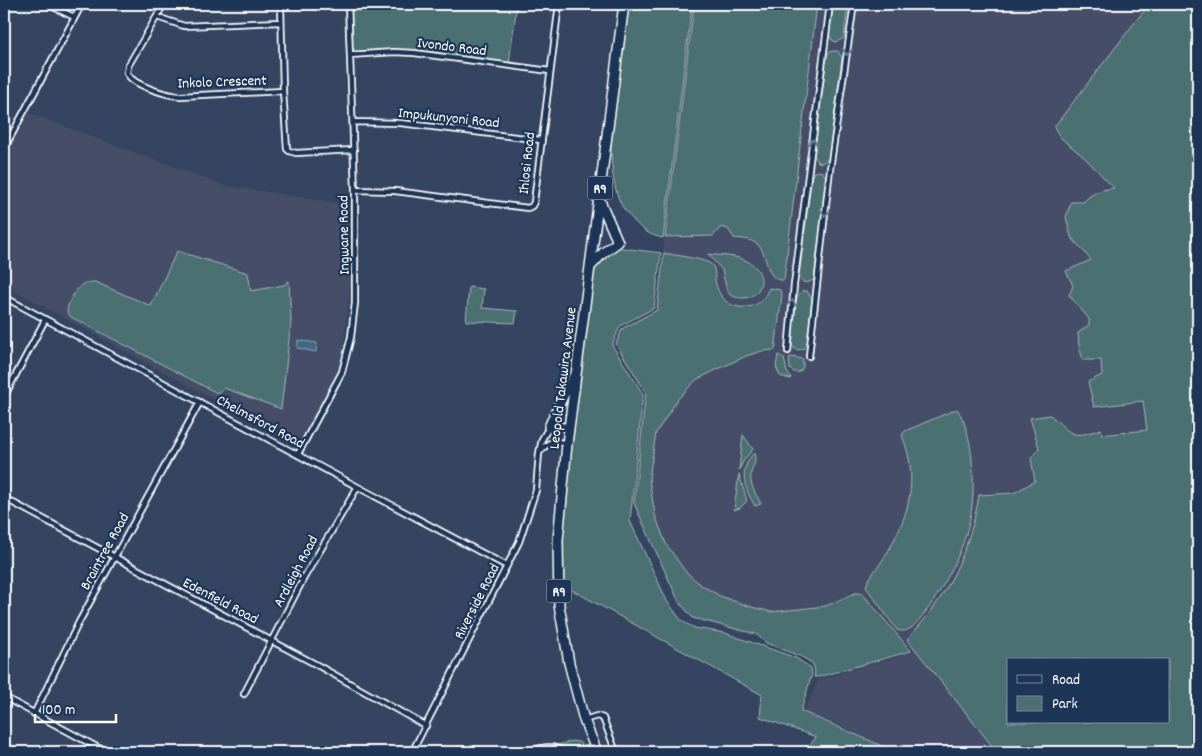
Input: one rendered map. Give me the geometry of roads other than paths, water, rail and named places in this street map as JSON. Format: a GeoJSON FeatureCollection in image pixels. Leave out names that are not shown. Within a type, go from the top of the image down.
{"type":"FeatureCollection","features":[{"type":"Feature","properties":{"kind":"highway","name":"Leopold Takawira Avenue"},"geometry":{"type":"LineString","coordinates":[[597,752],[584,720],[568,662],[559,605],[558,540],[569,426],[624,4]]}},
{"type":"Feature","properties":{"kind":"highway"},"geometry":{"type":"LineString","coordinates":[[590,266],[618,242],[598,198]]}},
{"type":"Feature","properties":{"kind":"highway"},"geometry":{"type":"LineString","coordinates":[[549,427],[576,373]]}},
{"type":"Feature","properties":{"kind":"street"},"geometry":{"type":"LineString","coordinates":[[47,4],[74,17]]}},
{"type":"Feature","properties":{"kind":"street"},"geometry":{"type":"LineString","coordinates":[[4,150],[82,4]]}},
{"type":"Feature","properties":{"kind":"street","name":"Inkolo Crescent"},"geometry":{"type":"LineString","coordinates":[[164,4],[128,66],[127,74],[132,79],[169,95],[180,96],[283,91]]}},
{"type":"Feature","properties":{"kind":"street"},"geometry":{"type":"LineString","coordinates":[[281,4],[286,145],[289,151],[296,153],[354,150]]}},
{"type":"Feature","properties":{"kind":"street","name":"Ingwane Road"},"geometry":{"type":"LineString","coordinates":[[298,454],[344,367],[351,338],[356,285],[354,150],[348,4]]}},
{"type":"Feature","properties":{"kind":"street","name":"Ihlosi Road"},"geometry":{"type":"LineString","coordinates":[[355,190],[395,192],[528,208],[534,204],[558,4]]}},
{"type":"Feature","properties":{"kind":"street"},"geometry":{"type":"LineString","coordinates":[[788,351],[794,285],[830,4]]}},
{"type":"Feature","properties":{"kind":"street"},"geometry":{"type":"LineString","coordinates":[[809,356],[830,169],[854,4]]}},
{"type":"Feature","properties":{"kind":"street"},"geometry":{"type":"LineString","coordinates":[[158,17],[184,26],[281,22]]}},
{"type":"Feature","properties":{"kind":"street","name":"Ivondo Road"},"geometry":{"type":"LineString","coordinates":[[350,55],[394,52],[414,53],[550,71]]}},
{"type":"Feature","properties":{"kind":"street","name":"Impukunyoni Road"},"geometry":{"type":"LineString","coordinates":[[353,122],[400,123],[541,140]]}},
{"type":"Feature","properties":{"kind":"street","name":"Chelmsford Road"},"geometry":{"type":"LineString","coordinates":[[4,296],[298,454],[357,488],[507,566]]}},
{"type":"Feature","properties":{"kind":"street"},"geometry":{"type":"LineString","coordinates":[[4,397],[46,320]]}},
{"type":"Feature","properties":{"kind":"street","name":"Braintree Road"},"geometry":{"type":"LineString","coordinates":[[34,714],[65,654],[75,630],[180,435],[200,402]]}},
{"type":"Feature","properties":{"kind":"street"},"geometry":{"type":"LineString","coordinates":[[549,427],[558,424],[569,426]]}},
{"type":"Feature","properties":{"kind":"street","name":"Riverside Road"},"geometry":{"type":"LineString","coordinates":[[412,752],[519,542],[533,502],[542,439],[549,427]]}},
{"type":"Feature","properties":{"kind":"street"},"geometry":{"type":"LineString","coordinates":[[539,453],[546,444],[551,442],[567,444]]}},
{"type":"Feature","properties":{"kind":"street","name":"Ardleigh Road"},"geometry":{"type":"LineString","coordinates":[[244,694],[305,576],[357,488]]}},
{"type":"Feature","properties":{"kind":"street","name":"Edenfield Road"},"geometry":{"type":"LineString","coordinates":[[4,498],[426,726]]}},
{"type":"Feature","properties":{"kind":"street"},"geometry":{"type":"LineString","coordinates":[[4,697],[106,752]]}},
{"type":"Feature","properties":{"kind":"street"},"geometry":{"type":"LineString","coordinates":[[584,720],[597,716],[603,718],[616,752]]}},
{"type":"Feature","properties":{"kind":"street"},"geometry":{"type":"LineString","coordinates":[[526,752],[550,747],[563,751]]}}]}
